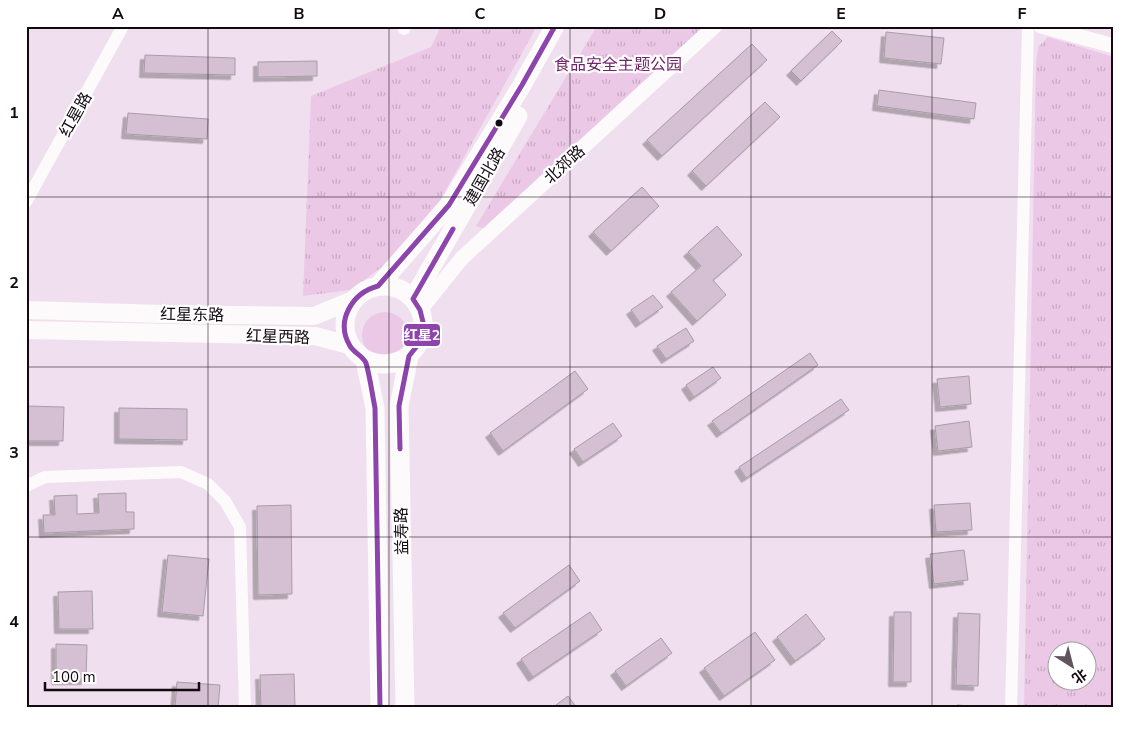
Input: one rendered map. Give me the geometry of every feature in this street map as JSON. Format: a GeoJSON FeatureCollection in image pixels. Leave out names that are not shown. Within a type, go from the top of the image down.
{"type":"FeatureCollection","features":[{"type":"Feature","properties":{"kind":"main road","name":"建国北路"},"geometry":{"type":"LineString","coordinates":[[378,286],[449,205],[522,85],[555,26]]}},
{"type":"Feature","properties":{"kind":"main road","name":"建国北路"},"geometry":{"type":"LineString","coordinates":[[416,304],[568,26]]}},
{"type":"Feature","properties":{"kind":"main road"},"geometry":{"type":"LineString","coordinates":[[378,286],[391,286],[403,291],[416,304],[423,322],[422,334],[417,346],[409,356],[399,362],[376,364],[365,360],[356,354],[345,334],[344,323],[347,310],[365,290],[378,286]]}},
{"type":"Feature","properties":{"kind":"main road","name":"红星东路"},"geometry":{"type":"LineString","coordinates":[[26,310],[314,316],[355,299]]}},
{"type":"Feature","properties":{"kind":"main road","name":"红星西路"},"geometry":{"type":"LineString","coordinates":[[26,330],[315,336],[349,344]]}},
{"type":"Feature","properties":{"kind":"main road","name":"益寿路"},"geometry":{"type":"LineString","coordinates":[[405,708],[399,406],[409,356]]}},
{"type":"Feature","properties":{"kind":"main road","name":"益寿路"},"geometry":{"type":"LineString","coordinates":[[365,360],[375,408],[380,708]]}},
{"type":"Feature","properties":{"kind":"street","name":"红星路"},"geometry":{"type":"LineString","coordinates":[[26,202],[123,26]]}},
{"type":"Feature","properties":{"kind":"street","name":"北郊路"},"geometry":{"type":"LineString","coordinates":[[416,304],[462,258],[715,26]]}},
{"type":"Feature","properties":{"kind":"street"},"geometry":{"type":"LineString","coordinates":[[1011,708],[1028,26]]}},
{"type":"Feature","properties":{"kind":"street"},"geometry":{"type":"LineString","coordinates":[[1041,26],[1114,46]]}},
{"type":"Feature","properties":{"kind":"street"},"geometry":{"type":"LineString","coordinates":[[26,486],[45,477],[181,472],[208,484],[225,501],[240,527],[245,708]]}},
{"type":"Feature","properties":{"kind":"green space"},"geometry":{"type":"Polygon","coordinates":[[[441,26],[537,26],[427,224],[392,260],[350,290],[303,296],[311,96],[431,47],[441,26]]]}},
{"type":"Feature","properties":{"kind":"green space","name":"食品安全主题公园"},"geometry":{"type":"Polygon","coordinates":[[[597,26],[717,26],[485,229],[476,226],[597,26]]]}},
{"type":"Feature","properties":{"kind":"green space"},"geometry":{"type":"Polygon","coordinates":[[[1048,37],[1114,57],[1114,708],[1024,708],[1036,64],[1038,47],[1048,37]]]}},
{"type":"Feature","properties":{"kind":"green space"},"geometry":{"type":"Polygon","coordinates":[[[385,312],[398,316],[404,322],[408,335],[404,348],[398,354],[385,358],[372,354],[366,348],[362,335],[366,322],[372,316],[385,312]]]}},
{"type":"Feature","properties":{"kind":"building"},"geometry":{"type":"Polygon","coordinates":[[[832,31],[842,41],[801,81],[791,71],[832,31]]]}},
{"type":"Feature","properties":{"kind":"building"},"geometry":{"type":"Polygon","coordinates":[[[886,32],[944,38],[941,64],[884,58],[886,32]]]}},
{"type":"Feature","properties":{"kind":"building"},"geometry":{"type":"Polygon","coordinates":[[[752,44],[767,60],[662,156],[647,140],[752,44]]]}},
{"type":"Feature","properties":{"kind":"building"},"geometry":{"type":"Polygon","coordinates":[[[145,55],[235,58],[235,75],[144,73],[145,55]]]}},
{"type":"Feature","properties":{"kind":"building"},"geometry":{"type":"Polygon","coordinates":[[[317,61],[317,76],[258,77],[258,62],[317,61]]]}},
{"type":"Feature","properties":{"kind":"building"},"geometry":{"type":"Polygon","coordinates":[[[879,90],[976,103],[974,119],[877,106],[879,90]]]}},
{"type":"Feature","properties":{"kind":"building"},"geometry":{"type":"Polygon","coordinates":[[[765,102],[780,117],[706,186],[692,171],[765,102]]]}},
{"type":"Feature","properties":{"kind":"building"},"geometry":{"type":"Polygon","coordinates":[[[128,113],[208,119],[207,139],[126,134],[128,113]]]}},
{"type":"Feature","properties":{"kind":"building"},"geometry":{"type":"Polygon","coordinates":[[[642,187],[659,206],[611,251],[593,232],[642,187]]]}},
{"type":"Feature","properties":{"kind":"building"},"geometry":{"type":"Polygon","coordinates":[[[717,226],[742,255],[713,280],[726,295],[697,321],[671,292],[701,266],[688,252],[717,226]]]}},
{"type":"Feature","properties":{"kind":"building"},"geometry":{"type":"Polygon","coordinates":[[[653,295],[663,307],[640,323],[631,310],[653,295]]]}},
{"type":"Feature","properties":{"kind":"building"},"geometry":{"type":"Polygon","coordinates":[[[686,328],[694,341],[666,359],[657,346],[686,328]]]}},
{"type":"Feature","properties":{"kind":"building"},"geometry":{"type":"Polygon","coordinates":[[[810,353],[818,365],[721,433],[712,421],[810,353]]]}},
{"type":"Feature","properties":{"kind":"building"},"geometry":{"type":"Polygon","coordinates":[[[713,367],[721,378],[694,397],[686,385],[713,367]]]}},
{"type":"Feature","properties":{"kind":"building"},"geometry":{"type":"Polygon","coordinates":[[[575,371],[588,389],[503,451],[490,433],[575,371]]]}},
{"type":"Feature","properties":{"kind":"building"},"geometry":{"type":"Polygon","coordinates":[[[969,376],[971,404],[940,407],[937,379],[969,376]]]}},
{"type":"Feature","properties":{"kind":"building"},"geometry":{"type":"Polygon","coordinates":[[[841,399],[849,410],[746,478],[739,467],[841,399]]]}},
{"type":"Feature","properties":{"kind":"building"},"geometry":{"type":"Polygon","coordinates":[[[26,406],[64,407],[63,441],[26,441],[26,406]]]}},
{"type":"Feature","properties":{"kind":"building"},"geometry":{"type":"Polygon","coordinates":[[[119,408],[187,409],[187,440],[119,439],[119,408]]]}},
{"type":"Feature","properties":{"kind":"building"},"geometry":{"type":"Polygon","coordinates":[[[969,421],[972,447],[938,451],[935,426],[969,421]]]}},
{"type":"Feature","properties":{"kind":"building"},"geometry":{"type":"Polygon","coordinates":[[[613,423],[622,436],[583,462],[574,449],[613,423]]]}},
{"type":"Feature","properties":{"kind":"building"},"geometry":{"type":"Polygon","coordinates":[[[126,493],[126,512],[134,512],[134,529],[44,533],[43,515],[55,515],[54,496],[77,495],[77,514],[99,513],[98,494],[126,493]]]}},
{"type":"Feature","properties":{"kind":"building"},"geometry":{"type":"Polygon","coordinates":[[[970,503],[972,530],[936,532],[934,505],[970,503]]]}},
{"type":"Feature","properties":{"kind":"building"},"geometry":{"type":"Polygon","coordinates":[[[291,505],[292,594],[258,595],[257,506],[291,505]]]}},
{"type":"Feature","properties":{"kind":"building"},"geometry":{"type":"Polygon","coordinates":[[[964,550],[968,580],[934,584],[930,554],[964,550]]]}},
{"type":"Feature","properties":{"kind":"building"},"geometry":{"type":"Polygon","coordinates":[[[168,555],[209,559],[203,616],[162,612],[168,555]]]}},
{"type":"Feature","properties":{"kind":"building"},"geometry":{"type":"Polygon","coordinates":[[[569,565],[580,581],[515,628],[503,613],[569,565]]]}},
{"type":"Feature","properties":{"kind":"building"},"geometry":{"type":"Polygon","coordinates":[[[92,591],[93,629],[59,629],[58,592],[92,591]]]}},
{"type":"Feature","properties":{"kind":"building"},"geometry":{"type":"Polygon","coordinates":[[[590,612],[602,630],[533,677],[521,659],[590,612]]]}},
{"type":"Feature","properties":{"kind":"building"},"geometry":{"type":"Polygon","coordinates":[[[894,612],[911,612],[911,682],[893,682],[894,612]]]}},
{"type":"Feature","properties":{"kind":"building"},"geometry":{"type":"Polygon","coordinates":[[[958,613],[980,614],[978,686],[956,685],[958,613]]]}},
{"type":"Feature","properties":{"kind":"building"},"geometry":{"type":"Polygon","coordinates":[[[806,614],[825,639],[795,661],[777,637],[806,614]]]}},
{"type":"Feature","properties":{"kind":"building"},"geometry":{"type":"Polygon","coordinates":[[[755,632],[775,660],[724,696],[704,668],[755,632]]]}},
{"type":"Feature","properties":{"kind":"building"},"geometry":{"type":"Polygon","coordinates":[[[661,638],[672,653],[626,686],[615,671],[661,638]]]}},
{"type":"Feature","properties":{"kind":"building"},"geometry":{"type":"Polygon","coordinates":[[[56,644],[87,645],[86,680],[56,680],[56,644]]]}},
{"type":"Feature","properties":{"kind":"building"},"geometry":{"type":"Polygon","coordinates":[[[294,674],[295,708],[261,708],[260,675],[294,674]]]}},
{"type":"Feature","properties":{"kind":"building"},"geometry":{"type":"Polygon","coordinates":[[[177,682],[220,685],[218,708],[175,708],[177,682]]]}},
{"type":"Feature","properties":{"kind":"building"},"geometry":{"type":"Polygon","coordinates":[[[568,696],[577,708],[552,708],[568,696]]]}},
{"type":"Feature","properties":{"kind":"building"},"geometry":{"type":"Polygon","coordinates":[[[957,705],[985,707],[985,708],[957,708],[957,705]]]}},
{"type":"Feature","properties":{"kind":"transit line","name":"红星2"},"geometry":{"type":"LineString","coordinates":[[380,708],[375,408],[366,363],[350,346],[344,327],[345,318],[354,301],[378,286],[449,205],[522,85],[555,26]]}},
{"type":"Feature","properties":{"kind":"transit line","name":"红星2"},"geometry":{"type":"LineString","coordinates":[[400,449],[399,406],[409,356],[417,346],[422,334],[423,322],[420,310],[413,299],[453,229]]}}]}
